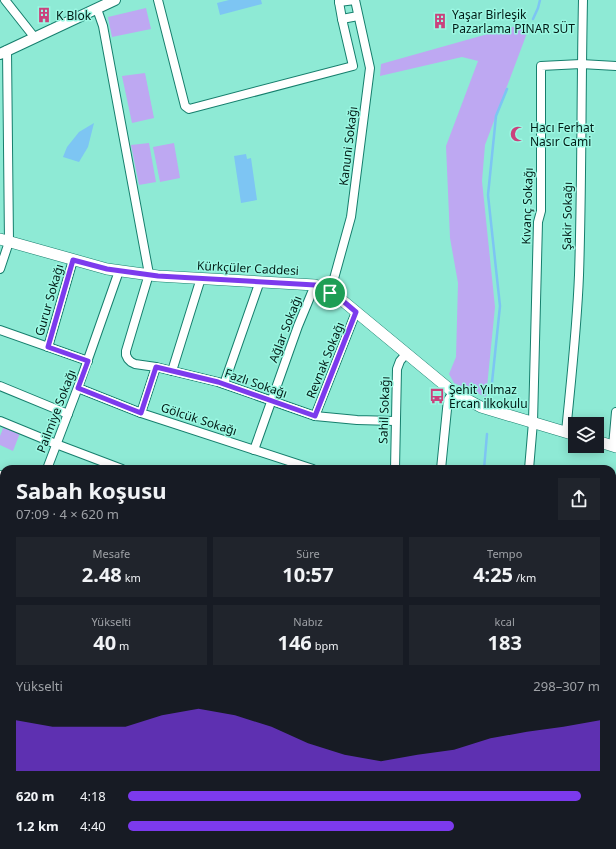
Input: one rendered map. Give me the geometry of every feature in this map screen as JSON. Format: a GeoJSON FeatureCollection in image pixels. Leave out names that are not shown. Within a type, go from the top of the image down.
{"type":"FeatureCollection","features":[{"type":"Feature","properties":{"kind":"main road","name":"Kürkçüler Caddesi"},"geometry":{"type":"LineString","coordinates":[[4,240],[73,260],[119,271],[315,285],[343,301],[453,392],[481,407],[568,432]]}},
{"type":"Feature","properties":{"kind":"main road"},"geometry":{"type":"LineString","coordinates":[[604,443],[614,447]]}},
{"type":"Feature","properties":{"kind":"street"},"geometry":{"type":"LineString","coordinates":[[5,0],[35,38]]}},
{"type":"Feature","properties":{"kind":"street"},"geometry":{"type":"LineString","coordinates":[[0,269],[4,240],[3,52],[115,0]]}},
{"type":"Feature","properties":{"kind":"street"},"geometry":{"type":"LineString","coordinates":[[158,0],[185,106],[189,109],[353,66],[339,1],[355,0]]}},
{"type":"Feature","properties":{"kind":"street","name":"Kanuni Sokağı"},"geometry":{"type":"LineString","coordinates":[[330,293],[351,217],[370,70],[355,0]]}},
{"type":"Feature","properties":{"kind":"street","name":"Şakir Sokağı"},"geometry":{"type":"LineString","coordinates":[[571,417],[579,276],[583,0]]}},
{"type":"Feature","properties":{"kind":"street"},"geometry":{"type":"LineString","coordinates":[[97,9],[103,26],[149,274]]}},
{"type":"Feature","properties":{"kind":"street"},"geometry":{"type":"LineString","coordinates":[[342,19],[358,16]]}},
{"type":"Feature","properties":{"kind":"street","name":"Kıvanç Sokağı"},"geometry":{"type":"LineString","coordinates":[[533,422],[538,222],[540,211],[541,66],[581,64],[616,66]]}},
{"type":"Feature","properties":{"kind":"street","name":"Gurur Sokağı"},"geometry":{"type":"LineString","coordinates":[[48,347],[73,260]]}},
{"type":"Feature","properties":{"kind":"street","name":"Pailmiye Sokağı"},"geometry":{"type":"LineString","coordinates":[[48,465],[88,361],[119,271]]}},
{"type":"Feature","properties":{"kind":"street","name":"Fazlı Sokağı"},"geometry":{"type":"LineString","coordinates":[[149,274],[126,351],[126,355],[131,362],[224,384],[315,416],[357,420],[395,421]]}},
{"type":"Feature","properties":{"kind":"street"},"geometry":{"type":"LineString","coordinates":[[172,371],[201,278]]}},
{"type":"Feature","properties":{"kind":"street"},"geometry":{"type":"LineString","coordinates":[[224,384],[260,282]]}},
{"type":"Feature","properties":{"kind":"street","name":"Ağlar Sokağı"},"geometry":{"type":"LineString","coordinates":[[254,450],[298,326],[315,285]]}},
{"type":"Feature","properties":{"kind":"street","name":"Revnak Sokağı"},"geometry":{"type":"LineString","coordinates":[[315,416],[356,312]]}},
{"type":"Feature","properties":{"kind":"street"},"geometry":{"type":"LineString","coordinates":[[0,330],[88,361]]}},
{"type":"Feature","properties":{"kind":"street","name":"Sahil Sokağı"},"geometry":{"type":"LineString","coordinates":[[394,465],[397,369],[400,361],[406,354]]}},
{"type":"Feature","properties":{"kind":"street"},"geometry":{"type":"LineString","coordinates":[[141,413],[156,367]]}},
{"type":"Feature","properties":{"kind":"street"},"geometry":{"type":"LineString","coordinates":[[0,386],[68,414]]}},
{"type":"Feature","properties":{"kind":"street","name":"Gölcük Sokağı"},"geometry":{"type":"LineString","coordinates":[[78,388],[141,413],[301,465]]}},
{"type":"Feature","properties":{"kind":"street"},"geometry":{"type":"LineString","coordinates":[[441,465],[448,400],[453,392]]}},
{"type":"Feature","properties":{"kind":"street"},"geometry":{"type":"LineString","coordinates":[[614,447],[616,412]]}},
{"type":"Feature","properties":{"kind":"street"},"geometry":{"type":"LineString","coordinates":[[0,422],[111,465]]}},
{"type":"Feature","properties":{"kind":"street"},"geometry":{"type":"LineString","coordinates":[[529,465],[533,422]]}},
{"type":"Feature","properties":{"kind":"shaded area"},"geometry":{"type":"Polygon","coordinates":[[[146,8],[151,29],[112,37],[108,17],[146,8]]]}},
{"type":"Feature","properties":{"kind":"shaded area"},"geometry":{"type":"Polygon","coordinates":[[[520,25],[527,33],[485,145],[482,181],[495,307],[486,397],[454,383],[449,374],[456,357],[458,283],[450,238],[446,146],[478,61],[462,57],[380,76],[381,64],[520,25]]]}},
{"type":"Feature","properties":{"kind":"shaded area"},"geometry":{"type":"Polygon","coordinates":[[[145,73],[154,118],[132,123],[122,76],[145,73]]]}},
{"type":"Feature","properties":{"kind":"shaded area"},"geometry":{"type":"Polygon","coordinates":[[[149,143],[156,182],[139,185],[131,145],[149,143]]]}},
{"type":"Feature","properties":{"kind":"shaded area"},"geometry":{"type":"Polygon","coordinates":[[[174,143],[180,178],[160,182],[153,147],[174,143]]]}},
{"type":"Feature","properties":{"kind":"shaded area"},"geometry":{"type":"Polygon","coordinates":[[[4,426],[20,433],[13,451],[0,445],[0,436],[4,426]]]}},
{"type":"Feature","properties":{"kind":"water"},"geometry":{"type":"Polygon","coordinates":[[[229,0],[261,0],[262,4],[220,15],[217,3],[229,0]]]}},
{"type":"Feature","properties":{"kind":"water"},"geometry":{"type":"Polygon","coordinates":[[[94,123],[88,147],[79,162],[63,157],[67,147],[79,132],[94,123]]]}},
{"type":"Feature","properties":{"kind":"water"},"geometry":{"type":"Polygon","coordinates":[[[246,154],[247,159],[251,158],[257,200],[241,203],[234,156],[246,154]]]}},
{"type":"Feature","properties":{"kind":"waterway"},"geometry":{"type":"LineString","coordinates":[[533,19],[540,0]]}},
{"type":"Feature","properties":{"kind":"waterway"},"geometry":{"type":"LineString","coordinates":[[491,392],[500,306],[488,195],[496,116],[507,89]]}},
{"type":"Feature","properties":{"kind":"waterway"},"geometry":{"type":"LineString","coordinates":[[484,465],[487,434]]}},
{"type":"Feature","properties":{"kind":"place","name":"K Blok"},"geometry":{"type":"Point","coordinates":[44,15]}},
{"type":"Feature","properties":{"kind":"place","name":"Yaşar Birleşik Pazarlama PINAR SÜT"},"geometry":{"type":"Point","coordinates":[440,21]}},
{"type":"Feature","properties":{"kind":"place","name":"Hacı Ferhat Nasır Cami"},"geometry":{"type":"Point","coordinates":[518,134]}},
{"type":"Feature","properties":{"kind":"place","name":"Şehit Yılmaz Ercan ilkokulu"},"geometry":{"type":"Point","coordinates":[437,396]}},
{"type":"Feature","properties":{"kind":"route"},"geometry":{"type":"LineString","coordinates":[[73,260],[107,269],[158,276],[315,285],[330,293],[343,301],[356,312],[315,416],[218,382],[156,367],[141,413],[78,388],[88,361],[48,347],[73,260]]}}]}
